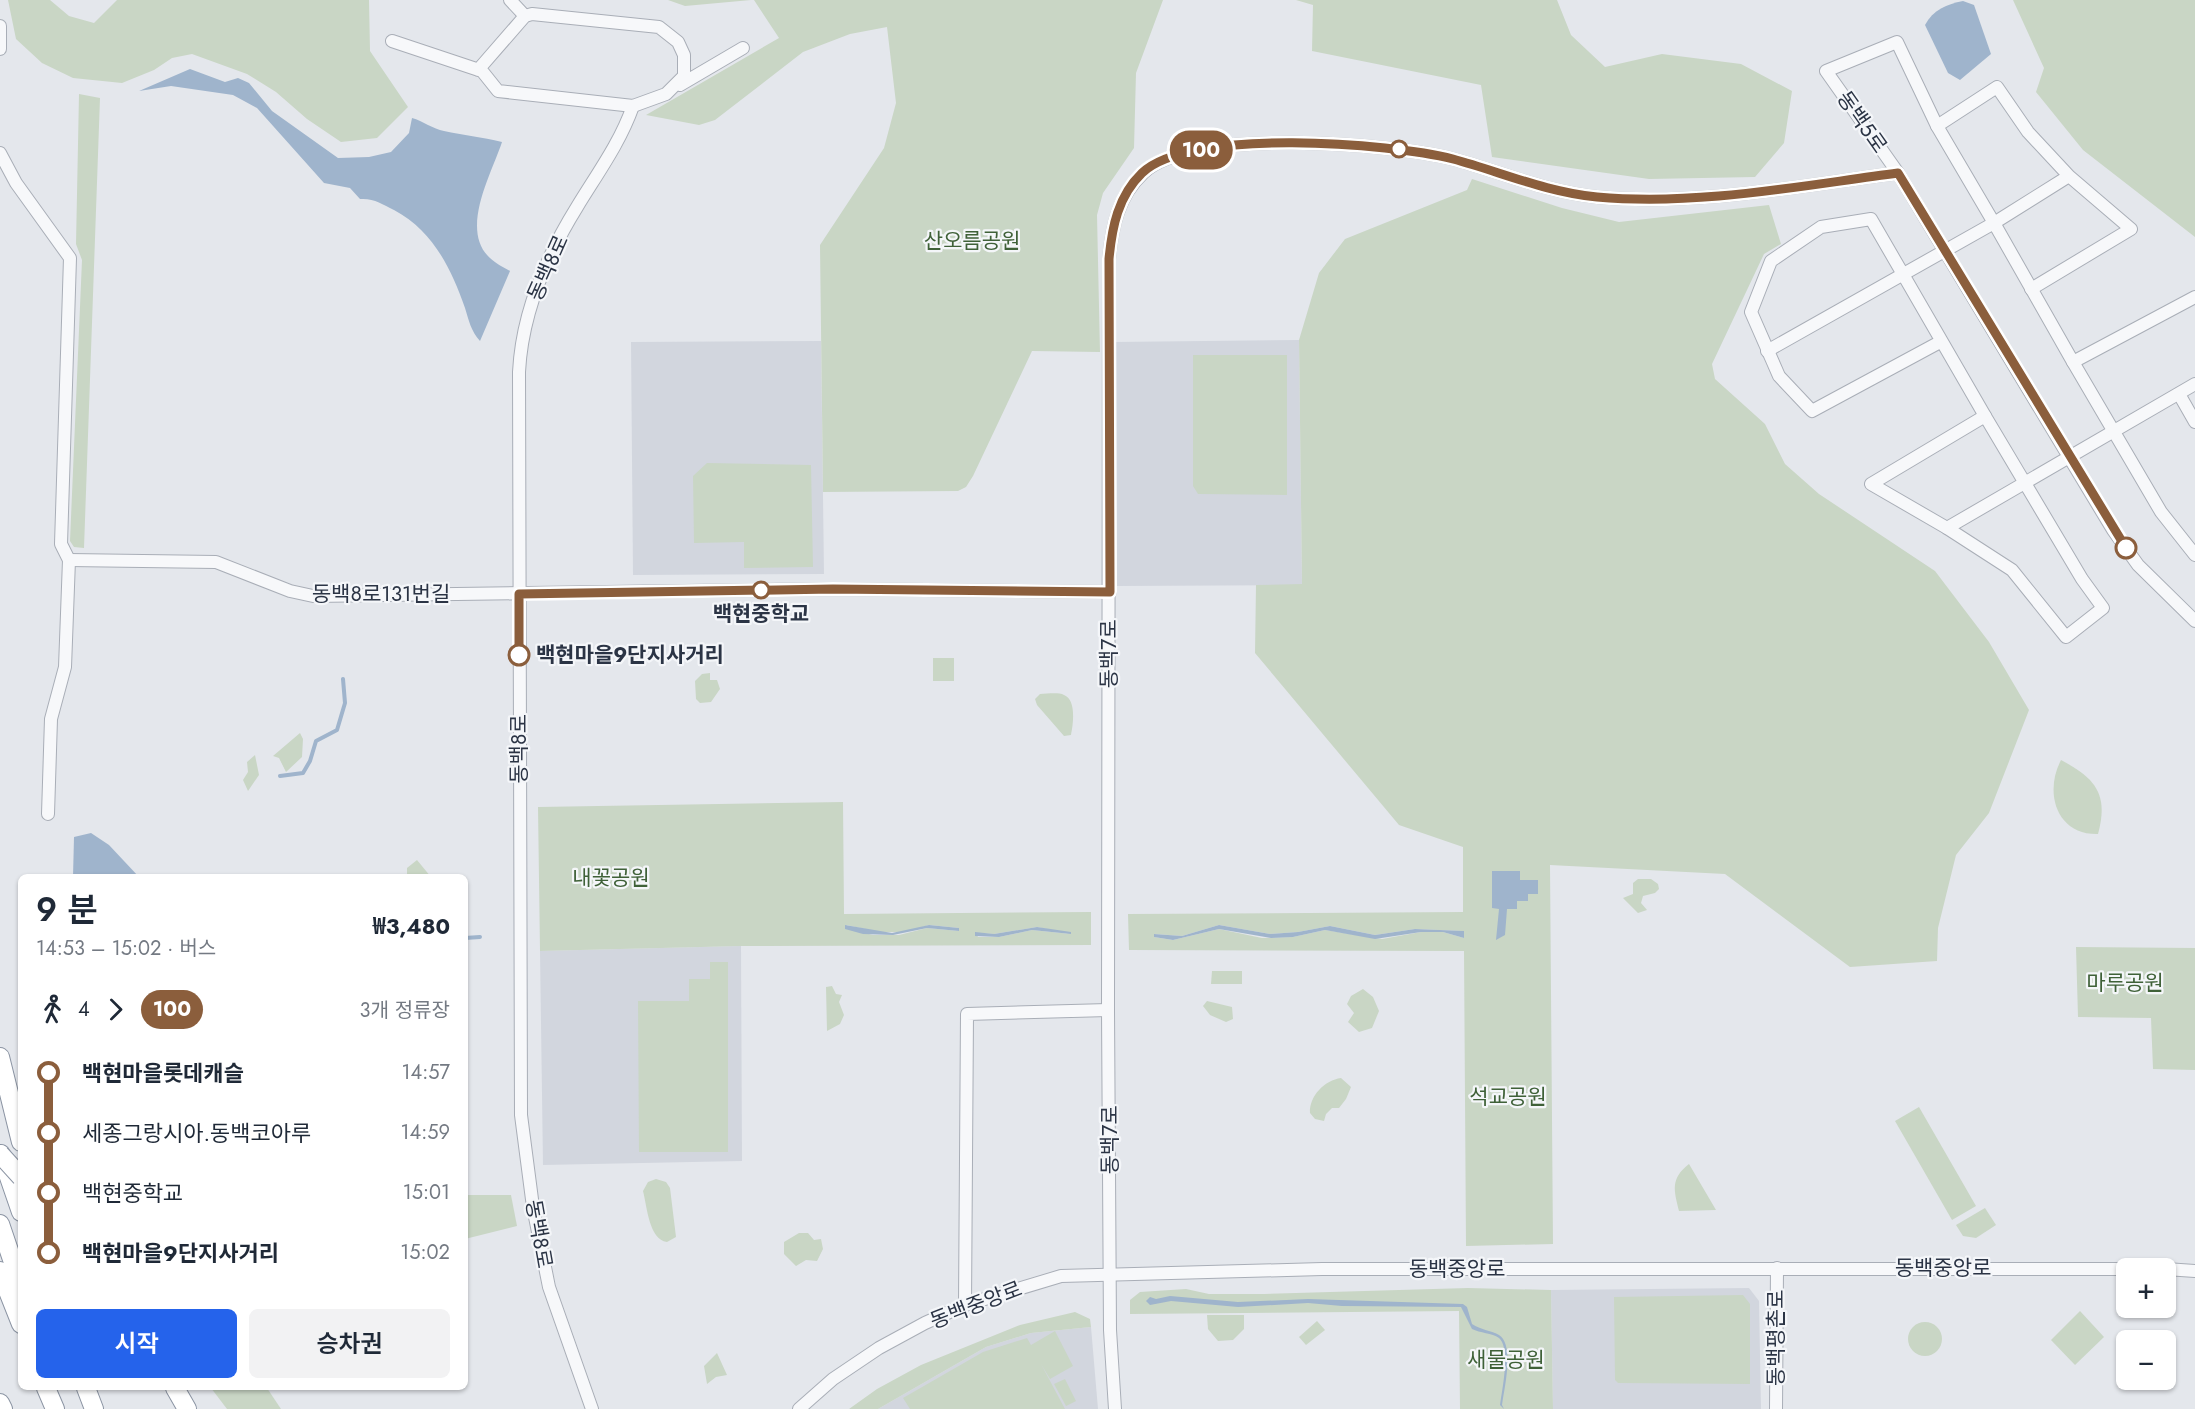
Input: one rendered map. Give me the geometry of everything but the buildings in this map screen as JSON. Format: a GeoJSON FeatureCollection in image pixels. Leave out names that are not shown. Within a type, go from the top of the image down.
{"type":"FeatureCollection","features":[{"type":"Feature","properties":{"kind":"highway"},"geometry":{"type":"LineString","coordinates":[[0,1057],[18,1130]]}},
{"type":"Feature","properties":{"kind":"highway"},"geometry":{"type":"LineString","coordinates":[[0,1153],[18,1174]]}},
{"type":"Feature","properties":{"kind":"highway"},"geometry":{"type":"LineString","coordinates":[[0,1153],[18,1204]]}},
{"type":"Feature","properties":{"kind":"highway"},"geometry":{"type":"LineString","coordinates":[[0,1224],[18,1277]]}},
{"type":"Feature","properties":{"kind":"highway"},"geometry":{"type":"LineString","coordinates":[[0,1270],[18,1316]]}},
{"type":"Feature","properties":{"kind":"highway"},"geometry":{"type":"LineString","coordinates":[[47,1390],[55,1409]]}},
{"type":"Feature","properties":{"kind":"highway"},"geometry":{"type":"LineString","coordinates":[[56,1390],[62,1409]]}},
{"type":"Feature","properties":{"kind":"highway"},"geometry":{"type":"LineString","coordinates":[[87,1390],[94,1409]]}},
{"type":"Feature","properties":{"kind":"highway"},"geometry":{"type":"LineString","coordinates":[[93,1390],[99,1409]]}},
{"type":"Feature","properties":{"kind":"highway"},"geometry":{"type":"LineString","coordinates":[[176,1390],[187,1409]]}},
{"type":"Feature","properties":{"kind":"highway"},"geometry":{"type":"LineString","coordinates":[[0,1403],[3,1409]]}},
{"type":"Feature","properties":{"kind":"street"},"geometry":{"type":"LineString","coordinates":[[510,0],[525,16]]}},
{"type":"Feature","properties":{"kind":"street"},"geometry":{"type":"LineString","coordinates":[[478,70],[525,16],[532,14],[632,22],[659,27],[678,42],[684,55],[684,76],[666,94]]}},
{"type":"Feature","properties":{"kind":"street"},"geometry":{"type":"LineString","coordinates":[[0,26],[0,48]]}},
{"type":"Feature","properties":{"kind":"street"},"geometry":{"type":"LineString","coordinates":[[392,41],[478,70],[498,91],[633,106],[666,94],[744,48]]}},
{"type":"Feature","properties":{"kind":"street","name":"동백5로"},"geometry":{"type":"LineString","coordinates":[[1937,126],[1897,42],[1826,70],[1898,173],[2113,530],[2138,565],[2195,621]]}},
{"type":"Feature","properties":{"kind":"street"},"geometry":{"type":"LineString","coordinates":[[2031,289],[2131,229],[2069,176],[2028,132],[1997,87],[1937,126],[2112,432],[2161,512],[2195,555]]}},
{"type":"Feature","properties":{"kind":"street","name":"동백8로"},"geometry":{"type":"LineString","coordinates":[[592,1409],[549,1287],[533,1207],[521,1114],[519,372],[526,323],[541,276],[554,249],[604,166],[633,106]]}},
{"type":"Feature","properties":{"kind":"street","name":"동백7로"},"geometry":{"type":"LineString","coordinates":[[1114,1409],[1110,1274],[1108,1010],[1109,254],[1112,224],[1126,194],[1148,168],[1175,156],[1238,145],[1340,143],[1407,150],[1452,159],[1535,186],[1595,196],[1677,200],[1898,173]]}},
{"type":"Feature","properties":{"kind":"street"},"geometry":{"type":"LineString","coordinates":[[0,153],[16,183],[70,258],[61,544],[69,560],[65,667],[51,719],[48,814]]}},
{"type":"Feature","properties":{"kind":"street"},"geometry":{"type":"LineString","coordinates":[[1767,351],[1994,223],[2069,176]]}},
{"type":"Feature","properties":{"kind":"street"},"geometry":{"type":"LineString","coordinates":[[1940,342],[1812,411],[1779,376],[1751,312],[1771,261],[1821,226],[1871,219],[1904,274],[1940,342],[1985,416],[2023,483],[2082,579],[2103,608],[2066,637],[2012,570],[1947,528],[1871,484],[1985,416]]}},
{"type":"Feature","properties":{"kind":"street"},"geometry":{"type":"LineString","coordinates":[[2073,362],[2195,297]]}},
{"type":"Feature","properties":{"kind":"street"},"geometry":{"type":"LineString","coordinates":[[1947,528],[2068,455],[2195,384]]}},
{"type":"Feature","properties":{"kind":"street"},"geometry":{"type":"LineString","coordinates":[[2179,394],[2195,422]]}},
{"type":"Feature","properties":{"kind":"street","name":"동백8로131번길"},"geometry":{"type":"LineString","coordinates":[[69,560],[216,562],[290,591],[313,596],[833,589],[1110,592]]}},
{"type":"Feature","properties":{"kind":"street"},"geometry":{"type":"LineString","coordinates":[[965,1305],[967,1014],[1108,1010]]}},
{"type":"Feature","properties":{"kind":"street","name":"동백평촌로"},"geometry":{"type":"LineString","coordinates":[[1776,1409],[1777,1268]]}},
{"type":"Feature","properties":{"kind":"street","name":"동백중앙로"},"geometry":{"type":"LineString","coordinates":[[799,1409],[833,1379],[879,1348],[965,1305],[1061,1275],[1322,1269],[2116,1269]]}},
{"type":"Feature","properties":{"kind":"street"},"geometry":{"type":"LineString","coordinates":[[2176,1269],[2195,1270]]}},
{"type":"Feature","properties":{"kind":"shaded area"},"geometry":{"type":"Polygon","coordinates":[[[1299,340],[1302,585],[1117,586],[1114,342],[1299,340]]]}},
{"type":"Feature","properties":{"kind":"shaded area"},"geometry":{"type":"Polygon","coordinates":[[[821,341],[824,574],[633,575],[631,342],[821,341]]]}},
{"type":"Feature","properties":{"kind":"shaded area"},"geometry":{"type":"Polygon","coordinates":[[[741,946],[742,1161],[543,1165],[540,951],[741,946]]]}},
{"type":"Feature","properties":{"kind":"shaded area"},"geometry":{"type":"Polygon","coordinates":[[[1749,1288],[1759,1301],[1761,1409],[1553,1409],[1551,1290],[1749,1288]]]}},
{"type":"Feature","properties":{"kind":"shaded area"},"geometry":{"type":"Polygon","coordinates":[[[1091,1327],[1098,1409],[878,1409],[986,1347],[1031,1333],[1091,1327]]]}},
{"type":"Feature","properties":{"kind":"green space"},"geometry":{"type":"Polygon","coordinates":[[[8,0],[50,0],[69,16],[94,23],[117,0],[369,0],[370,51],[408,107],[377,138],[341,142],[307,119],[276,92],[247,74],[192,54],[172,58],[154,70],[122,83],[73,78],[42,63],[16,39],[8,0]]]}},
{"type":"Feature","properties":{"kind":"green space"},"geometry":{"type":"Polygon","coordinates":[[[668,0],[751,0],[685,6],[668,0]]]}},
{"type":"Feature","properties":{"kind":"green space","name":"산오름공원"},"geometry":{"type":"Polygon","coordinates":[[[754,0],[1163,0],[1136,73],[1134,148],[1103,193],[1097,215],[1100,352],[1032,351],[973,476],[966,487],[958,491],[823,492],[820,245],[884,148],[896,103],[887,27],[850,34],[803,52],[715,120],[699,125],[646,115],[779,38],[754,0]]]}},
{"type":"Feature","properties":{"kind":"green space"},"geometry":{"type":"Polygon","coordinates":[[[1296,0],[1557,0],[1571,35],[1605,67],[1662,54],[1741,64],[1792,91],[1784,143],[1755,177],[1649,179],[1492,157],[1481,85],[1312,51],[1313,5],[1296,0]]]}},
{"type":"Feature","properties":{"kind":"green space"},"geometry":{"type":"Polygon","coordinates":[[[2013,0],[2195,0],[2195,237],[2083,150],[2036,92],[2044,68],[2013,0]]]}},
{"type":"Feature","properties":{"kind":"green space"},"geometry":{"type":"Polygon","coordinates":[[[79,94],[100,98],[84,548],[74,547],[70,541],[82,260],[76,244],[79,94]]]}},
{"type":"Feature","properties":{"kind":"green space","name":"석교공원"},"geometry":{"type":"Polygon","coordinates":[[[1472,179],[1562,208],[1619,222],[1769,205],[1781,244],[1764,254],[1712,364],[1715,379],[1765,424],[1785,464],[1819,494],[1935,571],[1989,642],[2029,710],[1989,813],[1956,855],[1938,928],[1937,961],[1850,967],[1725,874],[1550,865],[1553,1244],[1466,1246],[1464,951],[1129,950],[1128,914],[1463,912],[1463,847],[1399,825],[1255,653],[1256,585],[1302,584],[1299,340],[1319,273],[1345,239],[1467,190],[1472,179]],[[1219,925],[1182,936],[1155,934],[1154,937],[1173,940],[1219,929],[1262,938],[1293,937],[1325,930],[1382,939],[1421,932],[1443,932],[1464,938],[1463,931],[1415,929],[1375,935],[1330,926],[1270,934],[1219,925]]]}},
{"type":"Feature","properties":{"kind":"green space"},"geometry":{"type":"Polygon","coordinates":[[[1193,355],[1287,355],[1287,495],[1198,494],[1193,486],[1193,355]]]}},
{"type":"Feature","properties":{"kind":"green space"},"geometry":{"type":"Polygon","coordinates":[[[707,463],[811,465],[813,567],[744,568],[744,542],[694,543],[693,476],[707,463]]]}},
{"type":"Feature","properties":{"kind":"green space"},"geometry":{"type":"Polygon","coordinates":[[[933,658],[954,658],[954,681],[933,681],[933,658]]]}},
{"type":"Feature","properties":{"kind":"green space"},"geometry":{"type":"Polygon","coordinates":[[[710,673],[710,680],[717,680],[720,689],[711,702],[700,703],[696,699],[695,681],[702,674],[710,673]]]}},
{"type":"Feature","properties":{"kind":"green space"},"geometry":{"type":"Polygon","coordinates":[[[1040,694],[1059,694],[1068,698],[1073,714],[1071,735],[1064,736],[1037,705],[1035,699],[1040,694]]]}},
{"type":"Feature","properties":{"kind":"green space"},"geometry":{"type":"Polygon","coordinates":[[[300,733],[303,739],[302,757],[286,772],[279,758],[273,756],[300,733]]]}},
{"type":"Feature","properties":{"kind":"green space"},"geometry":{"type":"Polygon","coordinates":[[[255,755],[259,775],[248,791],[243,780],[248,772],[247,762],[255,755]]]}},
{"type":"Feature","properties":{"kind":"green space"},"geometry":{"type":"Polygon","coordinates":[[[2061,760],[2083,774],[2096,789],[2102,808],[2098,834],[2072,827],[2057,809],[2054,785],[2061,760]]]}},
{"type":"Feature","properties":{"kind":"green space","name":"내꽃공원"},"geometry":{"type":"Polygon","coordinates":[[[843,802],[844,914],[1091,912],[1091,945],[741,946],[540,951],[538,807],[843,802]],[[846,925],[852,930],[873,935],[899,935],[927,928],[959,931],[959,928],[929,925],[905,932],[880,932],[846,925]],[[1037,927],[994,934],[976,933],[978,937],[999,937],[1032,930],[1071,934],[1037,927]]]}},
{"type":"Feature","properties":{"kind":"green space"},"geometry":{"type":"Polygon","coordinates":[[[417,860],[429,874],[407,874],[407,868],[417,860]]]}},
{"type":"Feature","properties":{"kind":"green space"},"geometry":{"type":"Polygon","coordinates":[[[1638,879],[1651,879],[1658,884],[1659,889],[1655,893],[1643,896],[1641,903],[1647,910],[1638,913],[1623,898],[1633,894],[1633,883],[1638,879]]]}},
{"type":"Feature","properties":{"kind":"green space","name":"마루공원"},"geometry":{"type":"Polygon","coordinates":[[[2076,947],[2195,948],[2195,1070],[2153,1069],[2151,1018],[2078,1017],[2076,947]]]}},
{"type":"Feature","properties":{"kind":"green space"},"geometry":{"type":"Polygon","coordinates":[[[710,962],[728,962],[728,1152],[639,1152],[638,1001],[689,1001],[689,979],[710,979],[710,962]]]}},
{"type":"Feature","properties":{"kind":"green space"},"geometry":{"type":"Polygon","coordinates":[[[1212,971],[1242,971],[1242,984],[1211,984],[1212,971]]]}},
{"type":"Feature","properties":{"kind":"green space"},"geometry":{"type":"Polygon","coordinates":[[[832,986],[836,994],[842,995],[839,1002],[844,1015],[840,1024],[827,1031],[826,987],[832,986]]]}},
{"type":"Feature","properties":{"kind":"green space"},"geometry":{"type":"Polygon","coordinates":[[[1363,989],[1373,997],[1379,1011],[1372,1028],[1359,1032],[1348,1022],[1354,1013],[1347,1004],[1351,996],[1363,989]]]}},
{"type":"Feature","properties":{"kind":"green space"},"geometry":{"type":"Polygon","coordinates":[[[1207,1001],[1232,1007],[1233,1019],[1226,1022],[1210,1015],[1203,1006],[1207,1001]]]}},
{"type":"Feature","properties":{"kind":"green space"},"geometry":{"type":"Polygon","coordinates":[[[1341,1078],[1351,1087],[1346,1099],[1339,1108],[1332,1108],[1326,1114],[1324,1121],[1315,1119],[1310,1113],[1310,1107],[1315,1095],[1324,1085],[1341,1078]]]}},
{"type":"Feature","properties":{"kind":"green space"},"geometry":{"type":"Polygon","coordinates":[[[1919,1107],[1976,1206],[1952,1220],[1895,1121],[1919,1107]]]}},
{"type":"Feature","properties":{"kind":"green space"},"geometry":{"type":"Polygon","coordinates":[[[1689,1164],[1716,1210],[1679,1211],[1676,1180],[1689,1164]]]}},
{"type":"Feature","properties":{"kind":"green space"},"geometry":{"type":"Polygon","coordinates":[[[656,1179],[666,1182],[670,1188],[676,1237],[667,1242],[661,1240],[653,1229],[643,1191],[648,1182],[656,1179]]]}},
{"type":"Feature","properties":{"kind":"green space"},"geometry":{"type":"Polygon","coordinates":[[[468,1195],[511,1195],[517,1226],[468,1238],[468,1195]]]}},
{"type":"Feature","properties":{"kind":"green space"},"geometry":{"type":"Polygon","coordinates":[[[1985,1208],[1996,1225],[1976,1238],[1963,1236],[1956,1225],[1985,1208]]]}},
{"type":"Feature","properties":{"kind":"green space"},"geometry":{"type":"Polygon","coordinates":[[[799,1233],[808,1233],[814,1240],[821,1239],[823,1249],[817,1261],[806,1260],[796,1266],[784,1254],[784,1242],[799,1233]]]}},
{"type":"Feature","properties":{"kind":"green space","name":"새물공원"},"geometry":{"type":"Polygon","coordinates":[[[1468,1288],[1551,1290],[1553,1409],[1460,1409],[1459,1311],[1130,1314],[1130,1300],[1140,1292],[1186,1289],[1209,1294],[1264,1294],[1468,1288]]]}},
{"type":"Feature","properties":{"kind":"green space"},"geometry":{"type":"Polygon","coordinates":[[[1743,1295],[1750,1304],[1750,1384],[1618,1383],[1615,1380],[1614,1297],[1743,1295]]]}},
{"type":"Feature","properties":{"kind":"green space"},"geometry":{"type":"Polygon","coordinates":[[[2080,1311],[2104,1337],[2075,1365],[2051,1340],[2080,1311]]]}},
{"type":"Feature","properties":{"kind":"green space"},"geometry":{"type":"Polygon","coordinates":[[[1075,1312],[1090,1319],[1091,1327],[1031,1333],[986,1347],[878,1409],[849,1409],[877,1389],[921,1365],[1020,1325],[1075,1312]]]}},
{"type":"Feature","properties":{"kind":"green space"},"geometry":{"type":"Polygon","coordinates":[[[1207,1315],[1244,1315],[1244,1329],[1233,1340],[1218,1341],[1208,1329],[1207,1315]]]}},
{"type":"Feature","properties":{"kind":"green space"},"geometry":{"type":"Polygon","coordinates":[[[1317,1321],[1325,1330],[1306,1345],[1299,1337],[1317,1321]]]}},
{"type":"Feature","properties":{"kind":"green space"},"geometry":{"type":"Polygon","coordinates":[[[1925,1322],[1937,1327],[1942,1339],[1937,1351],[1925,1356],[1913,1351],[1908,1339],[1913,1327],[1925,1322]]]}},
{"type":"Feature","properties":{"kind":"green space"},"geometry":{"type":"Polygon","coordinates":[[[1055,1331],[1073,1366],[1050,1379],[1041,1364],[1065,1409],[910,1409],[903,1398],[983,1352],[1027,1338],[1031,1345],[1055,1331]]]}},
{"type":"Feature","properties":{"kind":"green space"},"geometry":{"type":"Polygon","coordinates":[[[717,1353],[727,1375],[716,1377],[707,1384],[704,1366],[717,1353]]]}},
{"type":"Feature","properties":{"kind":"green space"},"geometry":{"type":"Polygon","coordinates":[[[1065,1379],[1076,1401],[1066,1406],[1054,1384],[1065,1379]]]}},
{"type":"Feature","properties":{"kind":"green space"},"geometry":{"type":"Polygon","coordinates":[[[213,1390],[268,1390],[281,1409],[227,1409],[213,1390]]]}},
{"type":"Feature","properties":{"kind":"water"},"geometry":{"type":"Polygon","coordinates":[[[1963,1],[1974,5],[1991,54],[1960,80],[1948,73],[1925,25],[1941,8],[1963,1]]]}},
{"type":"Feature","properties":{"kind":"water"},"geometry":{"type":"Polygon","coordinates":[[[190,69],[225,82],[238,78],[249,83],[272,111],[338,158],[369,157],[391,152],[409,133],[412,118],[440,130],[502,142],[481,201],[477,232],[481,246],[490,258],[510,271],[480,341],[472,330],[460,293],[447,265],[420,229],[382,204],[370,199],[360,199],[350,188],[324,183],[257,108],[233,95],[171,86],[139,91],[190,69]]]}},
{"type":"Feature","properties":{"kind":"water"},"geometry":{"type":"Polygon","coordinates":[[[91,833],[109,845],[136,874],[73,874],[74,837],[91,833]]]}},
{"type":"Feature","properties":{"kind":"water"},"geometry":{"type":"Polygon","coordinates":[[[1492,871],[1520,871],[1520,880],[1538,880],[1538,894],[1528,894],[1528,901],[1517,901],[1517,909],[1507,909],[1505,935],[1496,940],[1499,909],[1492,908],[1492,871]]]}},
{"type":"Feature","properties":{"kind":"water"},"geometry":{"type":"Polygon","coordinates":[[[845,925],[892,933],[929,925],[959,928],[959,931],[927,928],[893,935],[863,934],[845,929],[845,925]]]}},
{"type":"Feature","properties":{"kind":"water"},"geometry":{"type":"Polygon","coordinates":[[[1219,925],[1270,934],[1330,926],[1375,935],[1415,929],[1464,931],[1464,938],[1443,932],[1421,932],[1375,939],[1325,930],[1293,937],[1271,938],[1219,929],[1173,940],[1154,937],[1154,934],[1182,936],[1219,925]]]}},
{"type":"Feature","properties":{"kind":"water"},"geometry":{"type":"Polygon","coordinates":[[[1037,927],[1071,932],[1071,934],[1032,930],[999,937],[975,936],[975,932],[994,934],[1037,927]]]}},
{"type":"Feature","properties":{"kind":"water"},"geometry":{"type":"Polygon","coordinates":[[[1170,1296],[1238,1302],[1308,1299],[1463,1304],[1467,1307],[1472,1324],[1499,1335],[1504,1340],[1508,1357],[1502,1405],[1504,1409],[1500,1405],[1505,1370],[1503,1343],[1496,1336],[1472,1329],[1461,1307],[1342,1306],[1308,1303],[1238,1307],[1171,1301],[1150,1305],[1146,1301],[1150,1297],[1156,1299],[1170,1296]]]}},
{"type":"Feature","properties":{"kind":"waterway"},"geometry":{"type":"LineString","coordinates":[[280,776],[303,773],[310,761],[316,741],[337,730],[345,703],[343,679]]}},
{"type":"Feature","properties":{"kind":"waterway"},"geometry":{"type":"LineString","coordinates":[[468,938],[480,937]]}},
{"type":"Feature","properties":{"kind":"bus line","name":"100"},"geometry":{"type":"LineString","coordinates":[[519,655],[519,594],[833,589],[1110,592],[1109,259],[1112,224],[1126,194],[1148,168],[1175,156],[1238,145],[1340,143],[1407,150],[1452,159],[1535,186],[1595,196],[1626,198],[1677,200],[1732,195],[1898,173],[2126,548]]}},
{"type":"Feature","properties":{"kind":"place","name":"백현중학교"},"geometry":{"type":"Point","coordinates":[761,590]}},
{"type":"Feature","properties":{"kind":"place","name":"백현마을9단지사거리"},"geometry":{"type":"Point","coordinates":[519,655]}}]}
